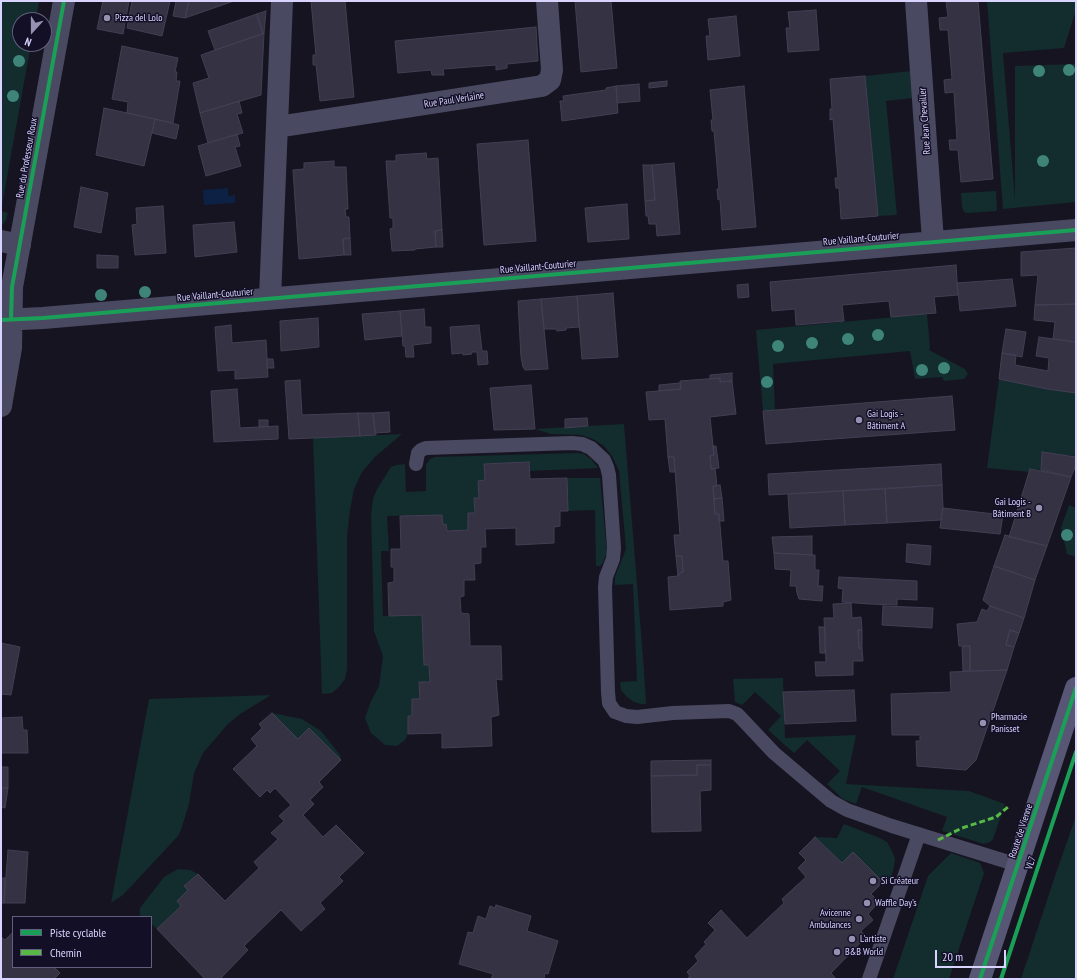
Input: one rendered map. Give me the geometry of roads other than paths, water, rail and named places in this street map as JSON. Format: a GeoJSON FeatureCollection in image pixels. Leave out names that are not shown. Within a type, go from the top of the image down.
{"type":"FeatureCollection","features":[{"type":"Feature","properties":{"kind":"main road","name":"Route de Vienne"},"geometry":{"type":"LineString","coordinates":[[980,979],[1076,688]]}},
{"type":"Feature","properties":{"kind":"street","name":"Rue du Professeur Roux"},"geometry":{"type":"LineString","coordinates":[[1,406],[11,348],[6,320],[12,287],[10,243],[64,1]]}},
{"type":"Feature","properties":{"kind":"street"},"geometry":{"type":"LineString","coordinates":[[270,298],[282,1]]}},
{"type":"Feature","properties":{"kind":"street","name":"Rue Paul Verlaine"},"geometry":{"type":"LineString","coordinates":[[277,127],[542,86],[550,80],[552,70],[547,1]]}},
{"type":"Feature","properties":{"kind":"street","name":"Rue Jean Chevailler"},"geometry":{"type":"LineString","coordinates":[[916,1],[934,241]]}},
{"type":"Feature","properties":{"kind":"street","name":"Rue Vaillant-Couturier"},"geometry":{"type":"LineString","coordinates":[[6,320],[1076,230]]}},
{"type":"Feature","properties":{"kind":"lane"},"geometry":{"type":"LineString","coordinates":[[416,464],[418,453],[426,448],[572,443],[582,444],[591,448],[604,460],[608,467],[609,475],[614,560],[606,577],[605,587],[608,692],[609,703],[616,712],[626,716],[637,717],[710,711],[729,711],[737,714],[774,753],[831,801],[847,810],[892,826],[1018,865]]}},
{"type":"Feature","properties":{"kind":"lane"},"geometry":{"type":"LineString","coordinates":[[869,979],[919,834]]}},
{"type":"Feature","properties":{"kind":"water"},"geometry":{"type":"Polygon","coordinates":[[[228,188],[228,196],[235,195],[235,203],[204,205],[203,190],[228,188]]]}},
{"type":"Feature","properties":{"kind":"place","name":"Pizza del Lolo"},"geometry":{"type":"Point","coordinates":[107,18]}},
{"type":"Feature","properties":{"kind":"place","name":"Gai Logis - Bâtiment A"},"geometry":{"type":"Point","coordinates":[859,420]}},
{"type":"Feature","properties":{"kind":"place","name":"Gai Logis - Bâtiment B"},"geometry":{"type":"Point","coordinates":[1039,508]}},
{"type":"Feature","properties":{"kind":"place","name":"Pharmacie Panisset"},"geometry":{"type":"Point","coordinates":[983,723]}},
{"type":"Feature","properties":{"kind":"place","name":"Si Créateur"},"geometry":{"type":"Point","coordinates":[873,881]}},
{"type":"Feature","properties":{"kind":"place","name":"Waffle Day's"},"geometry":{"type":"Point","coordinates":[867,903]}},
{"type":"Feature","properties":{"kind":"place","name":"Avicenne Ambulances"},"geometry":{"type":"Point","coordinates":[859,919]}},
{"type":"Feature","properties":{"kind":"place","name":"L'artiste"},"geometry":{"type":"Point","coordinates":[852,939]}},
{"type":"Feature","properties":{"kind":"place","name":"B&B World"},"geometry":{"type":"Point","coordinates":[837,952]}}]}
